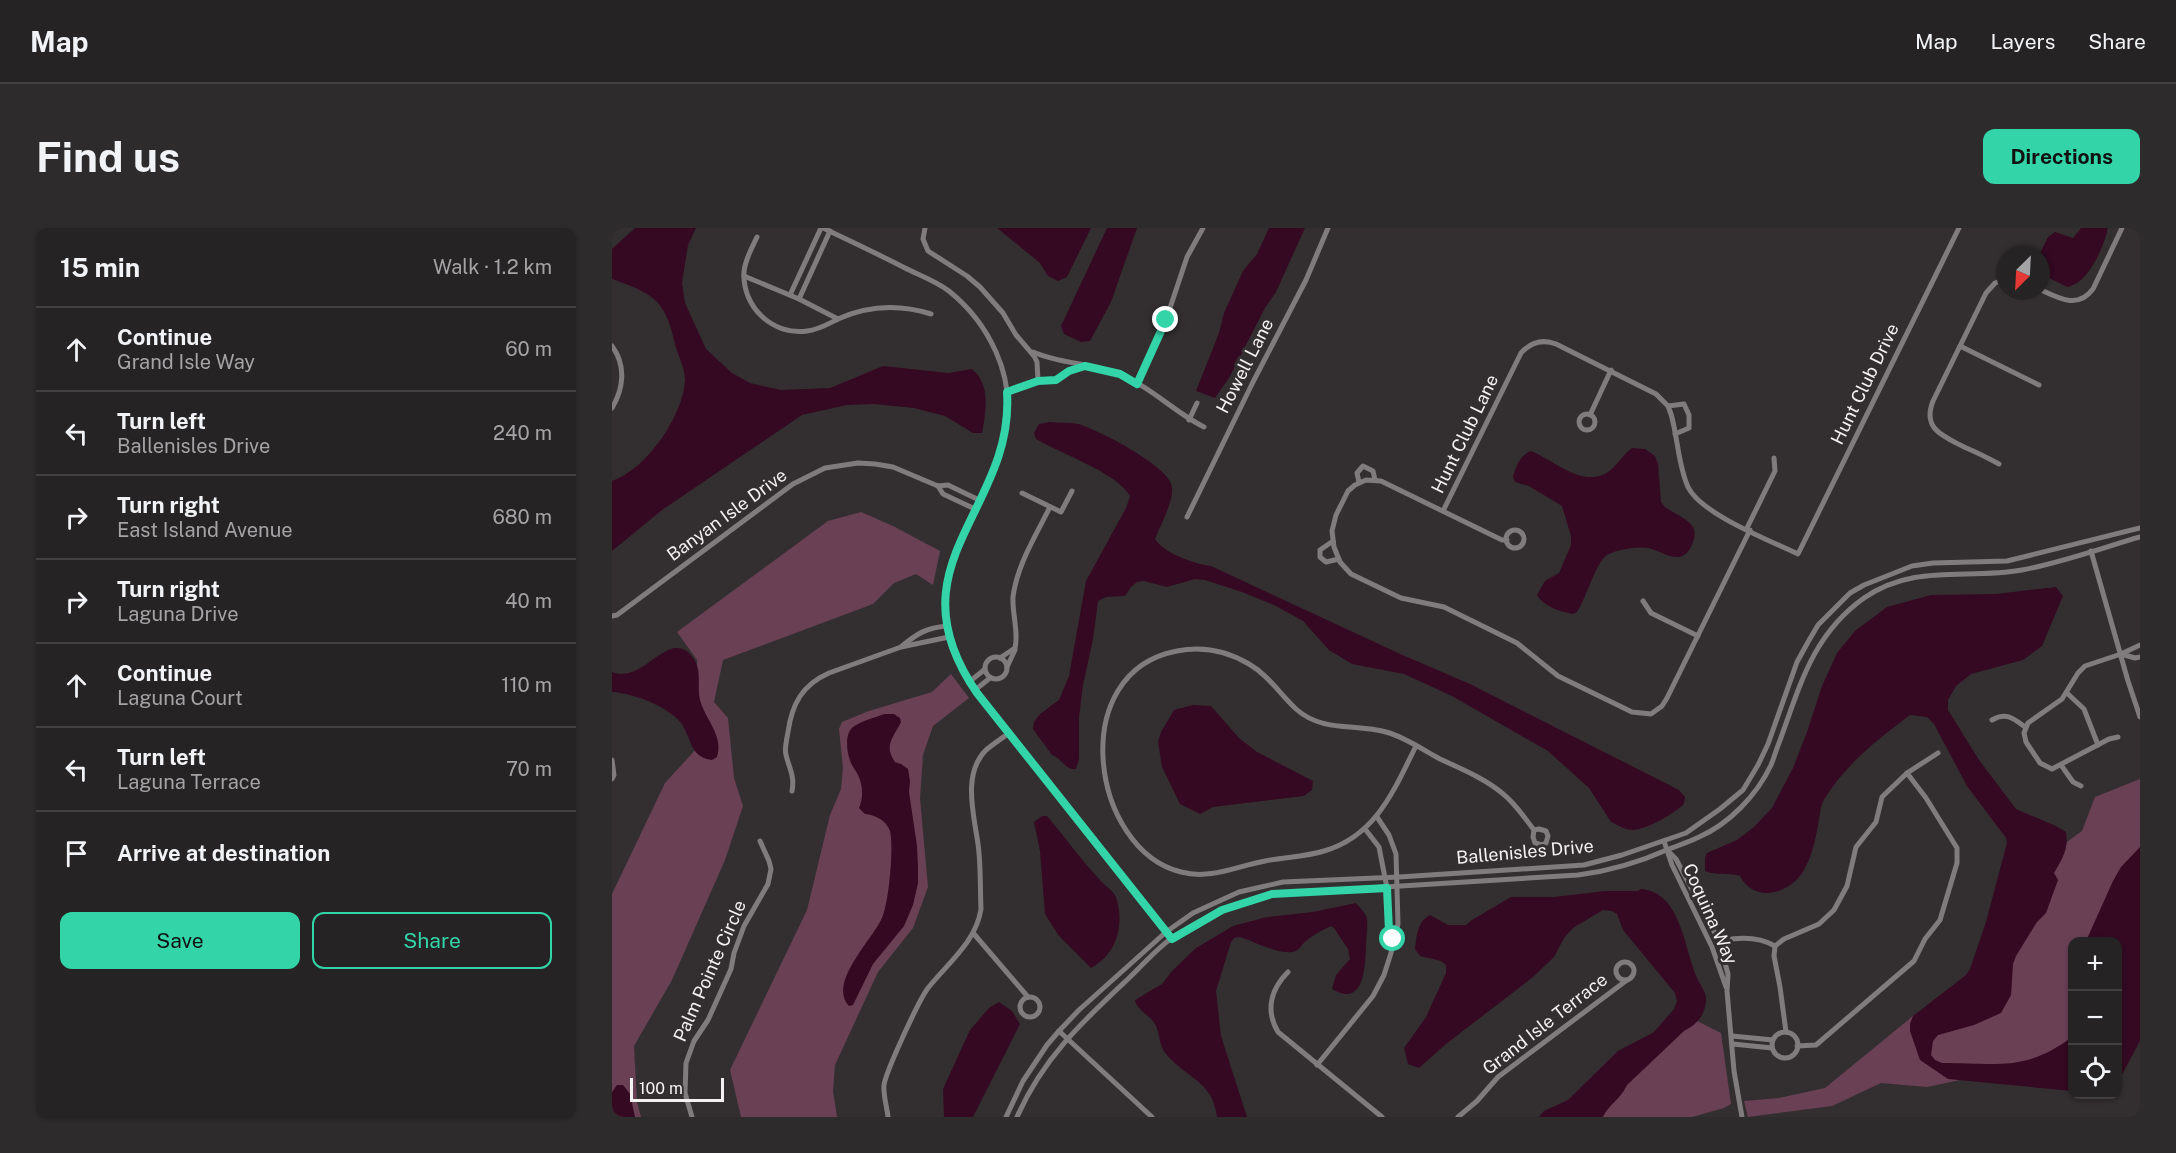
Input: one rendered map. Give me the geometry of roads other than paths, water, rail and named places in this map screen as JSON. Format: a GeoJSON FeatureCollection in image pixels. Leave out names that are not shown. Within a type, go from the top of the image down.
{"type":"FeatureCollection","features":[{"type":"Feature","properties":{"kind":"street"},"geometry":{"type":"LineString","coordinates":[[790,295],[822,228],[947,290],[981,324],[1004,370],[1008,413],[1005,439],[998,458],[960,539],[949,571],[945,615],[949,637],[960,668],[969,682],[1172,939]]}},
{"type":"Feature","properties":{"kind":"street"},"geometry":{"type":"LineString","coordinates":[[925,228],[923,239],[928,251],[980,287],[1003,313],[1037,362],[1038,381]]}},
{"type":"Feature","properties":{"kind":"street"},"geometry":{"type":"LineString","coordinates":[[1137,384],[1166,320],[1186,257],[1203,228]]}},
{"type":"Feature","properties":{"kind":"street","name":"Howell Lane"},"geometry":{"type":"LineString","coordinates":[[1187,518],[1306,280],[1328,228]]}},
{"type":"Feature","properties":{"kind":"street","name":"Hunt Club Drive"},"geometry":{"type":"LineString","coordinates":[[1748,529],[1798,554],[1959,228]]}},
{"type":"Feature","properties":{"kind":"street"},"geometry":{"type":"LineString","coordinates":[[2050,294],[2068,301],[2077,301],[2086,297],[2093,289],[2122,228]]}},
{"type":"Feature","properties":{"kind":"street"},"geometry":{"type":"LineString","coordinates":[[799,299],[830,231]]}},
{"type":"Feature","properties":{"kind":"street"},"geometry":{"type":"LineString","coordinates":[[757,237],[748,256],[744,276],[746,291],[753,306],[765,319],[780,328],[806,332],[853,313],[877,307],[901,307],[931,314]]}},
{"type":"Feature","properties":{"kind":"street"},"geometry":{"type":"LineString","coordinates":[[744,276],[799,299],[838,319]]}},
{"type":"Feature","properties":{"kind":"street"},"geometry":{"type":"LineString","coordinates":[[1996,283],[1988,289],[1930,410],[1931,421],[1942,436],[1999,464]]}},
{"type":"Feature","properties":{"kind":"street","name":"Hunt Club Lane"},"geometry":{"type":"LineString","coordinates":[[1359,482],[1357,473],[1363,466],[1373,471],[1375,480],[1443,511],[1524,350],[1538,342],[1552,342],[1611,370],[1652,391],[1668,406],[1684,404],[1689,415],[1689,428],[1675,434]]}},
{"type":"Feature","properties":{"kind":"street"},"geometry":{"type":"LineString","coordinates":[[1960,346],[2039,384]]}},
{"type":"Feature","properties":{"kind":"street"},"geometry":{"type":"LineString","coordinates":[[612,408],[622,382],[620,362],[613,350]]}},
{"type":"Feature","properties":{"kind":"street"},"geometry":{"type":"LineString","coordinates":[[1030,351],[1042,356],[1120,374],[1189,420],[1204,427]]}},
{"type":"Feature","properties":{"kind":"street"},"geometry":{"type":"LineString","coordinates":[[1007,392],[1038,381],[1056,380],[1069,371],[1085,366]]}},
{"type":"Feature","properties":{"kind":"street"},"geometry":{"type":"LineString","coordinates":[[1590,415],[1611,370]]}},
{"type":"Feature","properties":{"kind":"street"},"geometry":{"type":"LineString","coordinates":[[1189,420],[1197,403]]}},
{"type":"Feature","properties":{"kind":"street"},"geometry":{"type":"LineString","coordinates":[[1668,406],[1687,482],[1695,497],[1707,508],[1748,529]]}},
{"type":"Feature","properties":{"kind":"street"},"geometry":{"type":"LineString","coordinates":[[1375,480],[1359,482],[1348,491],[1333,526],[1333,542],[1339,560],[1356,577],[1389,593],[1444,607],[1513,640],[1558,676],[1637,714],[1651,714],[1665,702],[1698,636],[1775,471],[1774,458]]}},
{"type":"Feature","properties":{"kind":"street","name":"Banyan Isle Drive"},"geometry":{"type":"LineString","coordinates":[[612,616],[617,615],[793,484],[825,468],[858,463],[893,467],[938,486],[948,485],[979,500]]}},
{"type":"Feature","properties":{"kind":"street","name":"Banyan Isle Drive"},"geometry":{"type":"LineString","coordinates":[[938,486],[943,494],[975,509]]}},
{"type":"Feature","properties":{"kind":"street"},"geometry":{"type":"LineString","coordinates":[[1022,493],[1061,512],[1072,491]]}},
{"type":"Feature","properties":{"kind":"street"},"geometry":{"type":"LineString","coordinates":[[975,690],[990,678],[1002,678],[1006,673],[1015,648],[1013,602],[1016,581],[1050,507]]}},
{"type":"Feature","properties":{"kind":"street"},"geometry":{"type":"LineString","coordinates":[[1443,511],[1502,540],[1507,540]]}},
{"type":"Feature","properties":{"kind":"street","name":"Ballenisles Drive"},"geometry":{"type":"LineString","coordinates":[[1006,1117],[1023,1082],[1059,1031],[1079,1010],[1166,932],[1193,913],[1221,899],[1257,887],[1283,882],[1396,878],[1584,865],[1664,842],[1699,825],[1743,790],[1768,744],[1797,662],[1818,625],[1850,593],[1912,566],[1933,563],[2007,561],[2140,528]]}},
{"type":"Feature","properties":{"kind":"street","name":"Ballenisles Drive"},"geometry":{"type":"LineString","coordinates":[[1017,1117],[1037,1078],[1092,1012],[1172,939],[1222,910],[1272,894],[1578,875],[1615,868],[1701,837],[1735,813],[1756,790],[1771,765],[1809,663],[1820,643],[1831,627],[1865,597],[1905,578],[1945,573],[1995,573],[2022,570],[2140,537]]}},
{"type":"Feature","properties":{"kind":"street"},"geometry":{"type":"LineString","coordinates":[[1333,542],[1320,550],[1320,557],[1326,562],[1339,560]]}},
{"type":"Feature","properties":{"kind":"street"},"geometry":{"type":"LineString","coordinates":[[2091,551],[2133,700],[2140,717]]}},
{"type":"Feature","properties":{"kind":"street"},"geometry":{"type":"LineString","coordinates":[[1643,601],[1651,613],[1698,636]]}},
{"type":"Feature","properties":{"kind":"street"},"geometry":{"type":"LineString","coordinates":[[901,647],[918,633],[933,627],[947,626]]}},
{"type":"Feature","properties":{"kind":"street"},"geometry":{"type":"LineString","coordinates":[[792,791],[793,771],[785,753],[792,713],[804,689],[811,682],[829,673],[901,647],[949,637]]}},
{"type":"Feature","properties":{"kind":"street"},"geometry":{"type":"LineString","coordinates":[[2118,737],[2061,765],[2048,768],[2040,763],[2024,738],[2025,727],[2067,693],[2078,673],[2085,666],[2140,645]]}},
{"type":"Feature","properties":{"kind":"street"},"geometry":{"type":"LineString","coordinates":[[969,682],[984,670],[989,659],[1000,658],[1015,648]]}},
{"type":"Feature","properties":{"kind":"street"},"geometry":{"type":"LineString","coordinates":[[1416,746],[1390,798],[1377,817],[1347,842],[1323,852],[1264,861],[1212,874],[1191,874],[1165,866],[1148,854],[1131,835],[1119,817],[1107,786],[1102,743],[1105,722],[1113,699],[1125,680],[1151,660],[1173,651],[1214,650],[1238,658],[1258,670],[1295,708],[1312,720],[1336,727],[1387,732],[1416,746],[1500,791],[1534,830]]}},
{"type":"Feature","properties":{"kind":"street"},"geometry":{"type":"LineString","coordinates":[[2121,654],[2140,657]]}},
{"type":"Feature","properties":{"kind":"street"},"geometry":{"type":"LineString","coordinates":[[1000,658],[1007,668]]}},
{"type":"Feature","properties":{"kind":"street"},"geometry":{"type":"LineString","coordinates":[[984,670],[990,678]]}},
{"type":"Feature","properties":{"kind":"street"},"geometry":{"type":"LineString","coordinates":[[2067,693],[2084,709],[2098,745]]}},
{"type":"Feature","properties":{"kind":"street"},"geometry":{"type":"LineString","coordinates":[[1992,720],[2007,716],[2025,727]]}},
{"type":"Feature","properties":{"kind":"street"},"geometry":{"type":"LineString","coordinates":[[888,1117],[884,1094],[885,1078],[922,996],[974,934],[981,909],[979,847],[972,802],[974,777],[980,759],[986,751],[1009,733]]}},
{"type":"Feature","properties":{"kind":"street"},"geometry":{"type":"LineString","coordinates":[[1786,1032],[1774,956],[1775,946],[1784,939],[1819,924],[1834,910],[1847,886],[1856,847],[1876,822],[1882,797],[1907,772],[1938,753]]}},
{"type":"Feature","properties":{"kind":"street"},"geometry":{"type":"LineString","coordinates":[[612,760],[614,775],[612,779]]}},
{"type":"Feature","properties":{"kind":"street"},"geometry":{"type":"LineString","coordinates":[[2061,765],[2073,782],[2081,786]]}},
{"type":"Feature","properties":{"kind":"street"},"geometry":{"type":"LineString","coordinates":[[1797,1046],[1816,1045],[1914,961],[1925,939],[1940,920],[1957,863],[1957,848],[1907,772]]}},
{"type":"Feature","properties":{"kind":"street"},"geometry":{"type":"LineString","coordinates":[[1317,1065],[1378,988],[1389,963],[1398,924],[1396,854],[1389,835],[1377,817]]}},
{"type":"Feature","properties":{"kind":"street"},"geometry":{"type":"LineString","coordinates":[[1365,829],[1379,847],[1386,878],[1389,931],[1393,939]]}},
{"type":"Feature","properties":{"kind":"street","name":"Palm Pointe Circle"},"geometry":{"type":"LineString","coordinates":[[692,1117],[684,1084],[686,1063],[694,1041],[708,1020],[731,969],[744,926],[768,884],[771,869],[760,841]]}},
{"type":"Feature","properties":{"kind":"street","name":"Coquina Way"},"geometry":{"type":"LineString","coordinates":[[1664,842],[1672,865],[1712,946],[1727,991]]}},
{"type":"Feature","properties":{"kind":"street","name":"Coquina Way"},"geometry":{"type":"LineString","coordinates":[[1667,850],[1676,859],[1719,941],[1728,974],[1727,991],[1734,1071],[1742,1117]]}},
{"type":"Feature","properties":{"kind":"street"},"geometry":{"type":"LineString","coordinates":[[974,934],[1028,997]]}},
{"type":"Feature","properties":{"kind":"street"},"geometry":{"type":"LineString","coordinates":[[1719,941],[1736,938],[1762,939],[1775,946]]}},
{"type":"Feature","properties":{"kind":"street"},"geometry":{"type":"LineString","coordinates":[[1288,972],[1278,982],[1271,1002],[1272,1020],[1281,1035],[1382,1117]]}},
{"type":"Feature","properties":{"kind":"street","name":"Grand Isle Terrace"},"geometry":{"type":"LineString","coordinates":[[1458,1117],[1477,1101],[1498,1077],[1627,980]]}},
{"type":"Feature","properties":{"kind":"street"},"geometry":{"type":"LineString","coordinates":[[1059,1031],[1152,1117]]}},
{"type":"Feature","properties":{"kind":"street"},"geometry":{"type":"LineString","coordinates":[[1786,1032],[1794,1036],[1797,1046],[1792,1055],[1784,1058],[1777,1055],[1773,1048],[1773,1040],[1778,1034],[1786,1032]]}},
{"type":"Feature","properties":{"kind":"street"},"geometry":{"type":"LineString","coordinates":[[1732,1036],[1773,1040]]}},
{"type":"Feature","properties":{"kind":"street"},"geometry":{"type":"LineString","coordinates":[[1733,1044],[1773,1048]]}}]}
